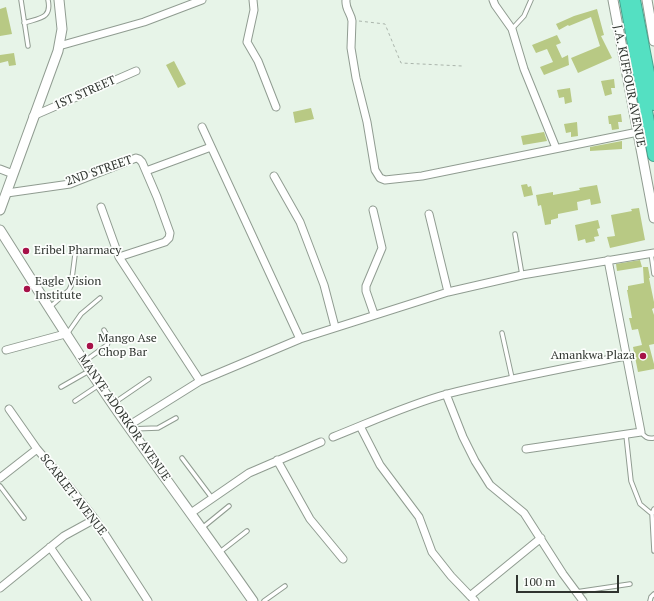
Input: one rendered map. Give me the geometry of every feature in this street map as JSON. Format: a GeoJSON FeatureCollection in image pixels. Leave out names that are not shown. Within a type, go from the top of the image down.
{"type":"FeatureCollection","features":[{"type":"Feature","properties":{"kind":"highway"},"geometry":{"type":"LineString","coordinates":[[626,0],[654,155]]}},
{"type":"Feature","properties":{"kind":"highway"},"geometry":{"type":"LineString","coordinates":[[634,0],[654,104]]}},
{"type":"Feature","properties":{"kind":"street"},"geometry":{"type":"LineString","coordinates":[[0,210],[59,46],[62,29],[59,0]]}},
{"type":"Feature","properties":{"kind":"street"},"geometry":{"type":"LineString","coordinates":[[59,46],[144,22],[202,0]]}},
{"type":"Feature","properties":{"kind":"street"},"geometry":{"type":"LineString","coordinates":[[253,0],[254,10],[248,42],[258,61],[276,107]]}},
{"type":"Feature","properties":{"kind":"street"},"geometry":{"type":"LineString","coordinates":[[346,0],[346,9],[351,16],[352,21],[351,48],[356,78],[375,170],[380,178],[385,180],[422,176],[638,132]]}},
{"type":"Feature","properties":{"kind":"street"},"geometry":{"type":"LineString","coordinates":[[493,0],[500,13],[512,29],[524,69],[556,148]]}},
{"type":"Feature","properties":{"kind":"street","name":"J.A. KUFFOUR AVENUE"},"geometry":{"type":"LineString","coordinates":[[613,0],[654,218]]}},
{"type":"Feature","properties":{"kind":"street"},"geometry":{"type":"LineString","coordinates":[[647,0],[654,41]]}},
{"type":"Feature","properties":{"kind":"street","name":"1ST STREET"},"geometry":{"type":"LineString","coordinates":[[33,116],[136,71]]}},
{"type":"Feature","properties":{"kind":"street"},"geometry":{"type":"LineString","coordinates":[[202,127],[300,339]]}},
{"type":"Feature","properties":{"kind":"street"},"geometry":{"type":"LineString","coordinates":[[118,257],[165,242],[169,238],[170,233],[146,171],[211,147]]}},
{"type":"Feature","properties":{"kind":"street","name":"2ND STREET"},"geometry":{"type":"LineString","coordinates":[[7,193],[70,184],[136,158],[139,158],[146,171]]}},
{"type":"Feature","properties":{"kind":"street"},"geometry":{"type":"LineString","coordinates":[[0,169],[13,174]]}},
{"type":"Feature","properties":{"kind":"street"},"geometry":{"type":"LineString","coordinates":[[274,176],[300,222],[324,285],[335,327]]}},
{"type":"Feature","properties":{"kind":"street"},"geometry":{"type":"LineString","coordinates":[[101,208],[118,257],[200,381]]}},
{"type":"Feature","properties":{"kind":"street"},"geometry":{"type":"LineString","coordinates":[[373,210],[382,248],[366,286],[366,291],[374,314]]}},
{"type":"Feature","properties":{"kind":"street"},"geometry":{"type":"LineString","coordinates":[[429,214],[448,292]]}},
{"type":"Feature","properties":{"kind":"street","name":"MANYE ADORKOR AVENUE"},"geometry":{"type":"LineString","coordinates":[[0,230],[84,362],[129,428],[253,601]]}},
{"type":"Feature","properties":{"kind":"street"},"geometry":{"type":"LineString","coordinates":[[129,428],[200,381],[300,339],[335,327],[448,292],[522,275],[652,253]]}},
{"type":"Feature","properties":{"kind":"street"},"geometry":{"type":"LineString","coordinates":[[526,449],[641,432],[608,260]]}},
{"type":"Feature","properties":{"kind":"street"},"geometry":{"type":"LineString","coordinates":[[6,350],[66,334]]}},
{"type":"Feature","properties":{"kind":"street"},"geometry":{"type":"LineString","coordinates":[[333,437],[401,409],[446,394],[626,356]]}},
{"type":"Feature","properties":{"kind":"street"},"geometry":{"type":"LineString","coordinates":[[446,394],[463,437],[475,461],[490,485],[524,513],[563,574],[583,601]]}},
{"type":"Feature","properties":{"kind":"street","name":"SCARLET AVENUE"},"geometry":{"type":"LineString","coordinates":[[9,409],[38,449],[95,519],[148,601]]}},
{"type":"Feature","properties":{"kind":"street"},"geometry":{"type":"LineString","coordinates":[[360,426],[380,465],[419,517],[432,552],[458,584],[472,598],[541,538]]}},
{"type":"Feature","properties":{"kind":"street"},"geometry":{"type":"LineString","coordinates":[[191,513],[248,473],[321,442]]}},
{"type":"Feature","properties":{"kind":"street"},"geometry":{"type":"LineString","coordinates":[[0,478],[38,449]]}},
{"type":"Feature","properties":{"kind":"street"},"geometry":{"type":"LineString","coordinates":[[277,460],[310,519],[343,559]]}},
{"type":"Feature","properties":{"kind":"street"},"geometry":{"type":"LineString","coordinates":[[0,588],[72,531],[95,519]]}},
{"type":"Feature","properties":{"kind":"street"},"geometry":{"type":"LineString","coordinates":[[50,548],[87,601]]}},
{"type":"Feature","properties":{"kind":"lane"},"geometry":{"type":"LineString","coordinates":[[21,0],[28,46]]}},
{"type":"Feature","properties":{"kind":"lane"},"geometry":{"type":"LineString","coordinates":[[24,23],[44,16],[49,10],[48,0]]}},
{"type":"Feature","properties":{"kind":"lane"},"geometry":{"type":"LineString","coordinates":[[512,29],[524,16],[532,0]]}},
{"type":"Feature","properties":{"kind":"lane"},"geometry":{"type":"LineString","coordinates":[[515,234],[522,275]]}},
{"type":"Feature","properties":{"kind":"lane"},"geometry":{"type":"LineString","coordinates":[[49,308],[69,290],[71,286],[76,247]]}},
{"type":"Feature","properties":{"kind":"lane"},"geometry":{"type":"LineString","coordinates":[[652,253],[654,274]]}},
{"type":"Feature","properties":{"kind":"lane"},"geometry":{"type":"LineString","coordinates":[[66,334],[81,314],[100,298]]}},
{"type":"Feature","properties":{"kind":"lane"},"geometry":{"type":"LineString","coordinates":[[84,362],[107,346],[109,339],[104,330]]}},
{"type":"Feature","properties":{"kind":"lane"},"geometry":{"type":"LineString","coordinates":[[502,333],[513,379]]}},
{"type":"Feature","properties":{"kind":"lane"},"geometry":{"type":"LineString","coordinates":[[61,387],[90,370]]}},
{"type":"Feature","properties":{"kind":"lane"},"geometry":{"type":"LineString","coordinates":[[113,404],[149,379]]}},
{"type":"Feature","properties":{"kind":"lane"},"geometry":{"type":"LineString","coordinates":[[76,401],[99,384]]}},
{"type":"Feature","properties":{"kind":"lane"},"geometry":{"type":"LineString","coordinates":[[129,428],[158,428],[176,418]]}},
{"type":"Feature","properties":{"kind":"lane"},"geometry":{"type":"LineString","coordinates":[[641,432],[649,439],[654,438]]}},
{"type":"Feature","properties":{"kind":"lane"},"geometry":{"type":"LineString","coordinates":[[626,435],[631,481],[640,504],[652,514]]}},
{"type":"Feature","properties":{"kind":"lane"},"geometry":{"type":"LineString","coordinates":[[182,458],[212,498]]}},
{"type":"Feature","properties":{"kind":"lane"},"geometry":{"type":"LineString","coordinates":[[0,486],[24,518]]}},
{"type":"Feature","properties":{"kind":"lane"},"geometry":{"type":"LineString","coordinates":[[202,528],[229,506]]}},
{"type":"Feature","properties":{"kind":"lane"},"geometry":{"type":"LineString","coordinates":[[654,509],[652,514],[654,551]]}},
{"type":"Feature","properties":{"kind":"lane"},"geometry":{"type":"LineString","coordinates":[[219,552],[247,531]]}},
{"type":"Feature","properties":{"kind":"lane"},"geometry":{"type":"LineString","coordinates":[[576,592],[630,584]]}},
{"type":"Feature","properties":{"kind":"lane"},"geometry":{"type":"LineString","coordinates":[[264,601],[285,586]]}},
{"type":"Feature","properties":{"kind":"lane"},"geometry":{"type":"LineString","coordinates":[[650,601],[650,597],[654,594]]}},
{"type":"Feature","properties":{"kind":"path"},"geometry":{"type":"LineString","coordinates":[[352,21],[385,24],[401,63],[462,66]]}},
{"type":"Feature","properties":{"kind":"building"},"geometry":{"type":"Polygon","coordinates":[[[6,7],[12,34],[0,36],[0,9],[6,7]]]}},
{"type":"Feature","properties":{"kind":"building"},"geometry":{"type":"Polygon","coordinates":[[[597,9],[604,35],[601,36],[612,58],[578,73],[571,58],[600,46],[591,17],[569,26],[568,25],[559,30],[556,24],[574,16],[597,9]]]}},
{"type":"Feature","properties":{"kind":"building"},"geometry":{"type":"Polygon","coordinates":[[[557,35],[561,43],[556,45],[562,58],[568,55],[569,65],[544,75],[540,67],[553,62],[547,49],[536,53],[532,45],[557,35]]]}},
{"type":"Feature","properties":{"kind":"building"},"geometry":{"type":"Polygon","coordinates":[[[14,53],[16,65],[9,66],[8,61],[0,63],[0,55],[14,53]]]}},
{"type":"Feature","properties":{"kind":"building"},"geometry":{"type":"Polygon","coordinates":[[[174,61],[186,84],[178,88],[166,65],[174,61]]]}},
{"type":"Feature","properties":{"kind":"building"},"geometry":{"type":"Polygon","coordinates":[[[614,79],[615,88],[611,88],[612,94],[605,96],[601,81],[614,79]]]}},
{"type":"Feature","properties":{"kind":"building"},"geometry":{"type":"Polygon","coordinates":[[[570,88],[572,102],[565,104],[564,97],[559,98],[557,90],[570,88]]]}},
{"type":"Feature","properties":{"kind":"building"},"geometry":{"type":"Polygon","coordinates":[[[311,108],[314,119],[295,123],[293,112],[311,108]]]}},
{"type":"Feature","properties":{"kind":"building"},"geometry":{"type":"Polygon","coordinates":[[[621,114],[622,122],[618,122],[619,129],[612,130],[611,124],[609,124],[608,116],[621,114]]]}},
{"type":"Feature","properties":{"kind":"building"},"geometry":{"type":"Polygon","coordinates":[[[577,122],[578,136],[571,137],[571,132],[566,133],[564,124],[577,122]]]}},
{"type":"Feature","properties":{"kind":"building"},"geometry":{"type":"Polygon","coordinates":[[[544,132],[547,141],[523,145],[521,136],[544,132]]]}},
{"type":"Feature","properties":{"kind":"building"},"geometry":{"type":"Polygon","coordinates":[[[622,141],[622,149],[590,151],[590,147],[622,141]]]}},
{"type":"Feature","properties":{"kind":"building"},"geometry":{"type":"Polygon","coordinates":[[[527,184],[528,187],[531,186],[533,195],[524,197],[521,185],[527,184]]]}},
{"type":"Feature","properties":{"kind":"building"},"geometry":{"type":"Polygon","coordinates":[[[597,185],[601,203],[591,205],[590,199],[577,202],[578,210],[558,214],[558,218],[551,220],[551,224],[545,225],[541,205],[538,206],[536,195],[553,192],[553,195],[597,185]]]}},
{"type":"Feature","properties":{"kind":"building"},"geometry":{"type":"Polygon","coordinates":[[[639,208],[645,240],[610,248],[607,237],[615,236],[611,215],[632,211],[631,209],[639,208]]]}},
{"type":"Feature","properties":{"kind":"building"},"geometry":{"type":"Polygon","coordinates":[[[598,220],[600,228],[597,229],[599,236],[594,237],[595,241],[586,243],[585,239],[578,241],[575,225],[598,220]]]}},
{"type":"Feature","properties":{"kind":"building"},"geometry":{"type":"Polygon","coordinates":[[[640,260],[642,267],[617,271],[616,264],[640,260]]]}},
{"type":"Feature","properties":{"kind":"building"},"geometry":{"type":"Polygon","coordinates":[[[643,267],[648,267],[654,302],[654,308],[652,309],[654,315],[654,344],[649,345],[654,369],[638,372],[633,347],[642,345],[638,329],[632,330],[629,318],[632,318],[627,290],[628,286],[644,283],[643,267]]]}},
{"type":"Feature","properties":{"kind":"place","name":"Eribel Pharmacy"},"geometry":{"type":"Point","coordinates":[26,251]}},
{"type":"Feature","properties":{"kind":"place","name":"Eagle Vision Institute"},"geometry":{"type":"Point","coordinates":[27,289]}},
{"type":"Feature","properties":{"kind":"place","name":"Mango Ase Chop Bar"},"geometry":{"type":"Point","coordinates":[90,346]}},
{"type":"Feature","properties":{"kind":"place","name":"Amankwa Plaza"},"geometry":{"type":"Point","coordinates":[643,356]}}]}
